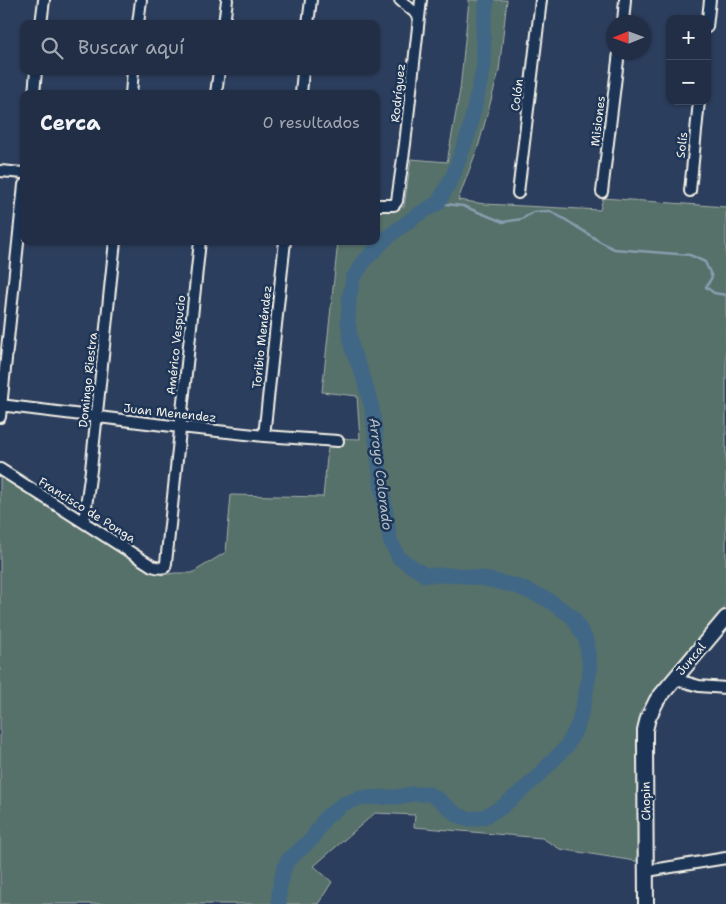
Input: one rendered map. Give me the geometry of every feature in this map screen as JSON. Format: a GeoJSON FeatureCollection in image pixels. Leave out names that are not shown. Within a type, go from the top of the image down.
{"type":"FeatureCollection","features":[{"type":"Feature","properties":{"kind":"street"},"geometry":{"type":"LineString","coordinates":[[42,20],[44,0]]}},
{"type":"Feature","properties":{"kind":"street"},"geometry":{"type":"LineString","coordinates":[[138,20],[141,0]]}},
{"type":"Feature","properties":{"kind":"street"},"geometry":{"type":"LineString","coordinates":[[224,20],[227,0]]}},
{"type":"Feature","properties":{"kind":"street"},"geometry":{"type":"LineString","coordinates":[[308,20],[311,0]]}},
{"type":"Feature","properties":{"kind":"street"},"geometry":{"type":"LineString","coordinates":[[400,0],[419,16]]}},
{"type":"Feature","properties":{"kind":"street","name":"Rodríguez"},"geometry":{"type":"LineString","coordinates":[[380,205],[394,205],[397,201],[421,0]]}},
{"type":"Feature","properties":{"kind":"street","name":"Colón"},"geometry":{"type":"LineString","coordinates":[[518,193],[542,0]]}},
{"type":"Feature","properties":{"kind":"street"},"geometry":{"type":"LineString","coordinates":[[624,15],[625,0]]}},
{"type":"Feature","properties":{"kind":"street"},"geometry":{"type":"LineString","coordinates":[[708,15],[710,0]]}},
{"type":"Feature","properties":{"kind":"street","name":"Misiones"},"geometry":{"type":"LineString","coordinates":[[602,192],[618,60]]}},
{"type":"Feature","properties":{"kind":"street"},"geometry":{"type":"LineString","coordinates":[[34,90],[36,75]]}},
{"type":"Feature","properties":{"kind":"street"},"geometry":{"type":"LineString","coordinates":[[131,90],[133,75]]}},
{"type":"Feature","properties":{"kind":"street"},"geometry":{"type":"LineString","coordinates":[[217,90],[218,75]]}},
{"type":"Feature","properties":{"kind":"street"},"geometry":{"type":"LineString","coordinates":[[301,90],[303,75]]}},
{"type":"Feature","properties":{"kind":"street","name":"Solís"},"geometry":{"type":"LineString","coordinates":[[690,191],[699,105]]}},
{"type":"Feature","properties":{"kind":"street"},"geometry":{"type":"LineString","coordinates":[[0,171],[20,173]]}},
{"type":"Feature","properties":{"kind":"street"},"geometry":{"type":"LineString","coordinates":[[0,418],[20,223]]}},
{"type":"Feature","properties":{"kind":"street","name":"Domingo Riestra"},"geometry":{"type":"LineString","coordinates":[[84,521],[115,245]]}},
{"type":"Feature","properties":{"kind":"street","name":"Américo Vespucio"},"geometry":{"type":"LineString","coordinates":[[162,568],[165,567],[166,563],[200,245]]}},
{"type":"Feature","properties":{"kind":"street","name":"Toribio Menéndez"},"geometry":{"type":"LineString","coordinates":[[264,436],[285,245]]}},
{"type":"Feature","properties":{"kind":"street","name":"Juan Menendez"},"geometry":{"type":"LineString","coordinates":[[1,406],[264,436],[338,441]]}},
{"type":"Feature","properties":{"kind":"street","name":"Francisco de Ponga"},"geometry":{"type":"LineString","coordinates":[[0,469],[152,566],[162,568]]}},
{"type":"Feature","properties":{"kind":"street","name":"Juncal"},"geometry":{"type":"LineString","coordinates":[[657,700],[726,618]]}},
{"type":"Feature","properties":{"kind":"street"},"geometry":{"type":"LineString","coordinates":[[674,679],[700,686],[726,688]]}},
{"type":"Feature","properties":{"kind":"street","name":"Chopin"},"geometry":{"type":"LineString","coordinates":[[646,904],[645,730],[648,718],[657,700]]}},
{"type":"Feature","properties":{"kind":"street"},"geometry":{"type":"LineString","coordinates":[[647,871],[726,858]]}},
{"type":"Feature","properties":{"kind":"green space"},"geometry":{"type":"Polygon","coordinates":[[[469,0],[507,0],[499,71],[479,144],[458,200],[485,204],[600,210],[603,198],[726,207],[726,606],[640,711],[641,862],[560,849],[542,838],[414,827],[415,815],[375,813],[314,866],[332,882],[318,904],[0,904],[0,476],[162,575],[192,573],[226,552],[231,495],[323,497],[329,438],[360,439],[357,396],[322,392],[338,245],[380,245],[380,204],[404,207],[411,159],[447,162],[460,90],[469,0]]]}},
{"type":"Feature","properties":{"kind":"waterway","name":"Arroyo Colorado"},"geometry":{"type":"LineString","coordinates":[[279,904],[279,891],[287,861],[312,839],[325,818],[343,804],[360,798],[429,794],[457,815],[470,819],[484,817],[502,807],[518,794],[567,746],[578,725],[585,698],[590,669],[586,640],[573,617],[547,599],[516,586],[457,575],[425,575],[399,558],[390,540],[372,408],[363,376],[352,349],[348,322],[353,278],[366,259],[389,236],[417,215],[438,203],[453,176],[468,135],[484,66],[483,27],[487,0]]}},
{"type":"Feature","properties":{"kind":"waterway"},"geometry":{"type":"LineString","coordinates":[[438,203],[463,206],[503,222],[522,219],[533,212],[550,211],[614,249],[690,255],[705,262],[712,277],[706,287],[714,293],[726,295]]}}]}
